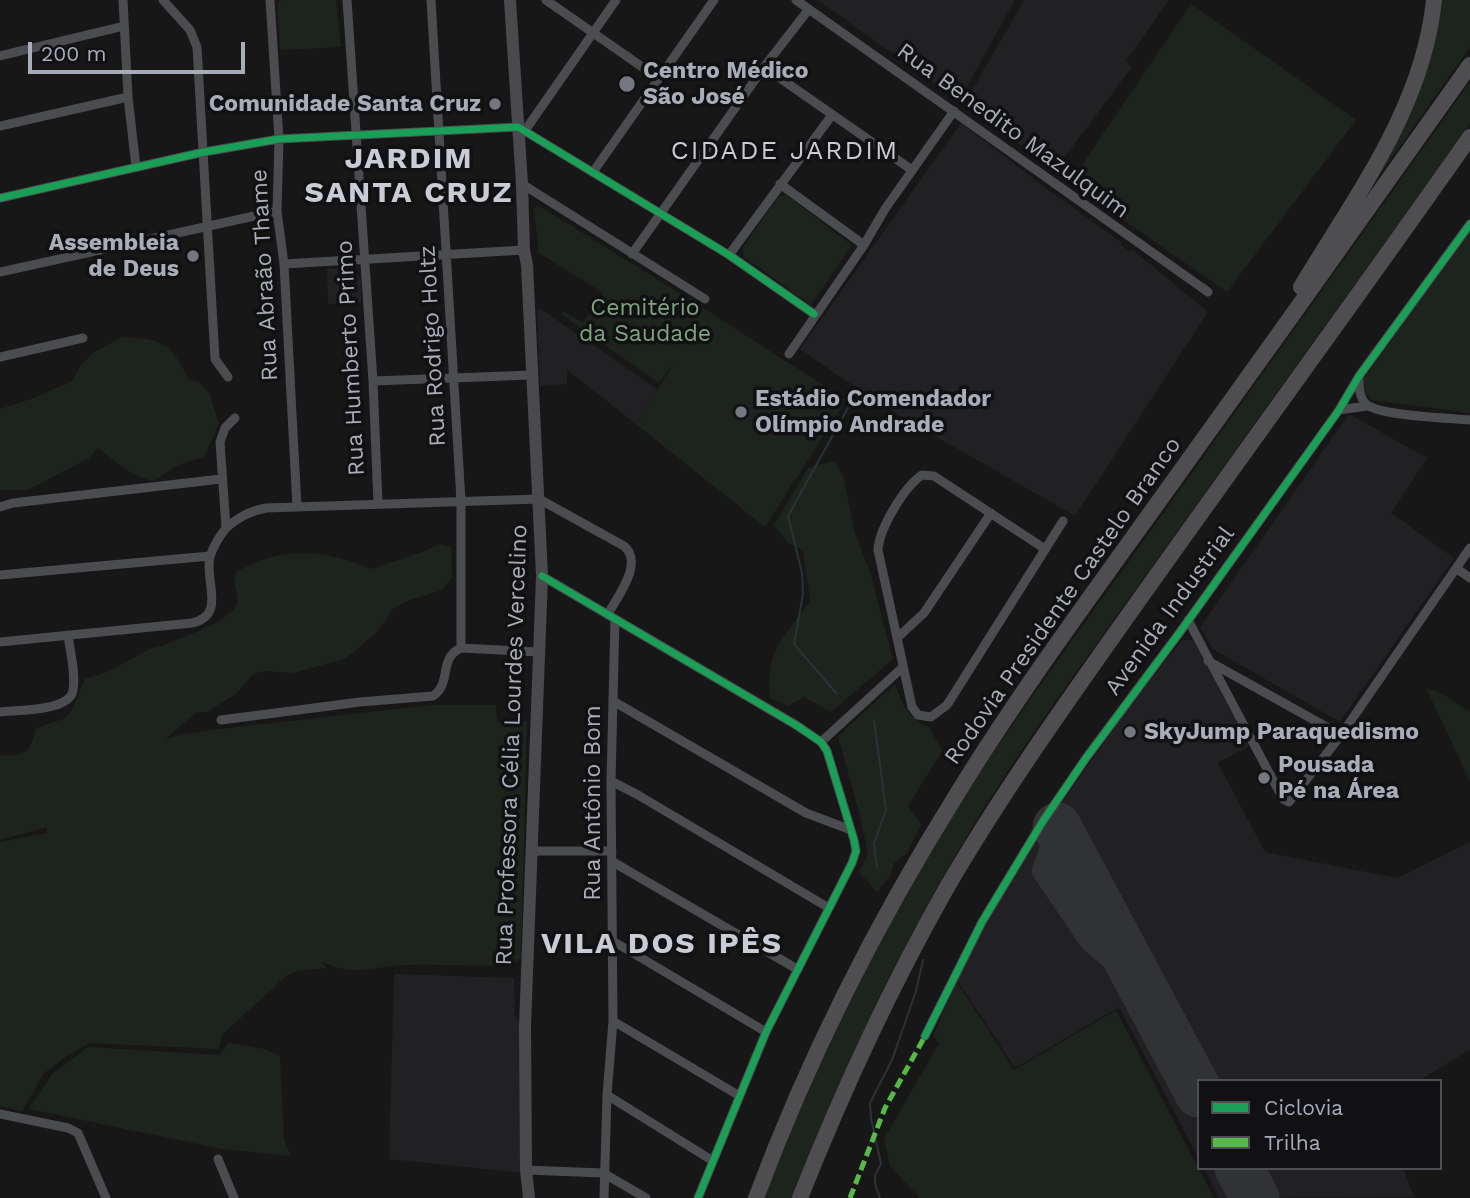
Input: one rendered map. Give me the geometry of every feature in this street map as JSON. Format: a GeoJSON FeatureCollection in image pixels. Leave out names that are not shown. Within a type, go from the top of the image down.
{"type":"FeatureCollection","features":[{"type":"Feature","properties":{"kind":"highway"},"geometry":{"type":"LineString","coordinates":[[1247,378],[1401,118],[1428,41],[1434,0]]}},
{"type":"Feature","properties":{"kind":"highway","name":"Rodovia Presidente Castelo Branco"},"geometry":{"type":"LineString","coordinates":[[756,1198],[791,1108],[841,999],[928,840],[1031,683],[1470,65]]}},
{"type":"Feature","properties":{"kind":"highway"},"geometry":{"type":"LineString","coordinates":[[800,1198],[850,1080],[885,1007],[941,900],[998,803],[1207,504],[1470,137]]}},
{"type":"Feature","properties":{"kind":"highway"},"geometry":{"type":"LineString","coordinates":[[1409,225],[1470,151]]}},
{"type":"Feature","properties":{"kind":"main road","name":"Rua Professora Célia Lourdes Vercelino"},"geometry":{"type":"LineString","coordinates":[[510,0],[521,130],[524,250],[527,265],[542,576],[525,1026],[526,1170],[529,1198]]}},
{"type":"Feature","properties":{"kind":"street"},"geometry":{"type":"LineString","coordinates":[[123,0],[128,97],[136,167]]}},
{"type":"Feature","properties":{"kind":"street"},"geometry":{"type":"LineString","coordinates":[[163,0],[190,30],[197,47],[215,359],[228,377]]}},
{"type":"Feature","properties":{"kind":"street","name":"Rua Abraão Thame"},"geometry":{"type":"LineString","coordinates":[[270,0],[279,139],[277,211],[284,264],[297,507]]}},
{"type":"Feature","properties":{"kind":"street","name":"Rua Humberto Primo"},"geometry":{"type":"LineString","coordinates":[[347,0],[373,381],[378,503]]}},
{"type":"Feature","properties":{"kind":"street","name":"Rua Rodrigo Holtz"},"geometry":{"type":"LineString","coordinates":[[431,0],[461,501],[461,648]]}},
{"type":"Feature","properties":{"kind":"street"},"geometry":{"type":"LineString","coordinates":[[546,0],[658,78]]}},
{"type":"Feature","properties":{"kind":"street"},"geometry":{"type":"LineString","coordinates":[[521,130],[616,0]]}},
{"type":"Feature","properties":{"kind":"street"},"geometry":{"type":"LineString","coordinates":[[593,172],[714,0]]}},
{"type":"Feature","properties":{"kind":"street","name":"Rua Benedito Mazulquim"},"geometry":{"type":"LineString","coordinates":[[796,0],[1208,292]]}},
{"type":"Feature","properties":{"kind":"street"},"geometry":{"type":"LineString","coordinates":[[632,254],[764,67],[809,9]]}},
{"type":"Feature","properties":{"kind":"street"},"geometry":{"type":"LineString","coordinates":[[0,56],[124,26]]}},
{"type":"Feature","properties":{"kind":"street"},"geometry":{"type":"LineString","coordinates":[[764,67],[912,170]]}},
{"type":"Feature","properties":{"kind":"street"},"geometry":{"type":"LineString","coordinates":[[0,126],[128,97]]}},
{"type":"Feature","properties":{"kind":"street"},"geometry":{"type":"LineString","coordinates":[[789,354],[954,111]]}},
{"type":"Feature","properties":{"kind":"street"},"geometry":{"type":"LineString","coordinates":[[729,255],[832,115]]}},
{"type":"Feature","properties":{"kind":"street"},"geometry":{"type":"LineString","coordinates":[[0,198],[204,152],[279,139],[521,130],[729,255],[814,314]]}},
{"type":"Feature","properties":{"kind":"street"},"geometry":{"type":"LineString","coordinates":[[523,184],[705,299]]}},
{"type":"Feature","properties":{"kind":"street"},"geometry":{"type":"LineString","coordinates":[[780,184],[864,245]]}},
{"type":"Feature","properties":{"kind":"street"},"geometry":{"type":"LineString","coordinates":[[0,272],[277,211]]}},
{"type":"Feature","properties":{"kind":"street","name":"Avenida Industrial"},"geometry":{"type":"LineString","coordinates":[[925,1036],[982,922],[1043,821],[1470,224]]}},
{"type":"Feature","properties":{"kind":"street"},"geometry":{"type":"LineString","coordinates":[[284,264],[524,250]]}},
{"type":"Feature","properties":{"kind":"street"},"geometry":{"type":"LineString","coordinates":[[0,357],[83,338]]}},
{"type":"Feature","properties":{"kind":"street"},"geometry":{"type":"LineString","coordinates":[[373,381],[532,375]]}},
{"type":"Feature","properties":{"kind":"street"},"geometry":{"type":"LineString","coordinates":[[1359,376],[1361,398],[1367,406]]}},
{"type":"Feature","properties":{"kind":"street"},"geometry":{"type":"LineString","coordinates":[[1339,410],[1367,406],[1406,414],[1470,420]]}},
{"type":"Feature","properties":{"kind":"street"},"geometry":{"type":"LineString","coordinates":[[226,528],[220,442],[225,428],[235,418]]}},
{"type":"Feature","properties":{"kind":"street"},"geometry":{"type":"LineString","coordinates":[[1045,549],[934,476],[922,475],[908,490],[883,527],[878,542],[879,557],[915,713],[931,718],[947,705],[1063,521]]}},
{"type":"Feature","properties":{"kind":"street"},"geometry":{"type":"LineString","coordinates":[[0,508],[13,503],[221,480]]}},
{"type":"Feature","properties":{"kind":"street"},"geometry":{"type":"LineString","coordinates":[[0,642],[199,622],[205,618],[212,606],[208,575],[210,556],[226,528],[240,517],[253,510],[378,503],[539,499],[632,553],[628,576],[611,616]]}},
{"type":"Feature","properties":{"kind":"street"},"geometry":{"type":"LineString","coordinates":[[897,638],[923,612],[991,513]]}},
{"type":"Feature","properties":{"kind":"street"},"geometry":{"type":"LineString","coordinates":[[1188,620],[1283,799],[1289,802],[1340,735],[1470,548]]}},
{"type":"Feature","properties":{"kind":"street"},"geometry":{"type":"LineString","coordinates":[[0,575],[210,556]]}},
{"type":"Feature","properties":{"kind":"street"},"geometry":{"type":"LineString","coordinates":[[1455,568],[1470,578]]}},
{"type":"Feature","properties":{"kind":"street"},"geometry":{"type":"LineString","coordinates":[[542,576],[821,742],[830,757],[851,830],[855,856],[766,1032],[698,1198]]}},
{"type":"Feature","properties":{"kind":"street","name":"Rua Antônio Bom"},"geometry":{"type":"LineString","coordinates":[[604,1198],[603,1173],[613,1021],[611,616]]}},
{"type":"Feature","properties":{"kind":"street"},"geometry":{"type":"LineString","coordinates":[[0,712],[59,705],[69,699],[74,689],[68,635]]}},
{"type":"Feature","properties":{"kind":"street"},"geometry":{"type":"LineString","coordinates":[[221,720],[360,702],[433,696],[438,693],[443,683],[449,656],[461,648],[538,652]]}},
{"type":"Feature","properties":{"kind":"street"},"geometry":{"type":"LineString","coordinates":[[1208,661],[1340,735]]}},
{"type":"Feature","properties":{"kind":"street"},"geometry":{"type":"LineString","coordinates":[[821,742],[903,667]]}},
{"type":"Feature","properties":{"kind":"street"},"geometry":{"type":"LineString","coordinates":[[613,701],[806,813],[851,830]]}},
{"type":"Feature","properties":{"kind":"street"},"geometry":{"type":"LineString","coordinates":[[611,781],[829,908]]}},
{"type":"Feature","properties":{"kind":"street"},"geometry":{"type":"LineString","coordinates":[[532,851],[612,850]]}},
{"type":"Feature","properties":{"kind":"street"},"geometry":{"type":"LineString","coordinates":[[613,862],[797,969]]}},
{"type":"Feature","properties":{"kind":"street"},"geometry":{"type":"LineString","coordinates":[[611,940],[766,1032]]}},
{"type":"Feature","properties":{"kind":"street"},"geometry":{"type":"LineString","coordinates":[[613,1021],[738,1095]]}},
{"type":"Feature","properties":{"kind":"street"},"geometry":{"type":"LineString","coordinates":[[607,1095],[713,1161]]}},
{"type":"Feature","properties":{"kind":"street"},"geometry":{"type":"LineString","coordinates":[[0,1114],[68,1128],[78,1133],[106,1198]]}},
{"type":"Feature","properties":{"kind":"street"},"geometry":{"type":"LineString","coordinates":[[218,1159],[234,1198]]}},
{"type":"Feature","properties":{"kind":"street"},"geometry":{"type":"LineString","coordinates":[[526,1170],[603,1173],[646,1198]]}},
{"type":"Feature","properties":{"kind":"shaded area"},"geometry":{"type":"Polygon","coordinates":[[[818,0],[1015,0],[959,101],[818,0]]]}},
{"type":"Feature","properties":{"kind":"shaded area"},"geometry":{"type":"Polygon","coordinates":[[[1024,0],[1169,0],[1126,61],[1132,67],[1055,170],[964,104],[1024,0]]]}},
{"type":"Feature","properties":{"kind":"shaded area"},"geometry":{"type":"Polygon","coordinates":[[[961,123],[1121,242],[1129,251],[1133,250],[1208,312],[1075,516],[886,408],[800,349],[961,123]]]}},
{"type":"Feature","properties":{"kind":"shaded area"},"geometry":{"type":"Polygon","coordinates":[[[353,268],[361,280],[361,303],[328,304],[327,269],[353,268]]]}},
{"type":"Feature","properties":{"kind":"shaded area"},"geometry":{"type":"Polygon","coordinates":[[[539,308],[657,389],[636,424],[567,370],[567,384],[540,386],[539,308]]]}},
{"type":"Feature","properties":{"kind":"shaded area"},"geometry":{"type":"Polygon","coordinates":[[[1349,414],[1427,458],[1391,513],[1454,558],[1340,722],[1213,649],[1200,627],[1349,414]]]}},
{"type":"Feature","properties":{"kind":"shaded area"},"geometry":{"type":"Polygon","coordinates":[[[1182,640],[1193,640],[1249,746],[1218,763],[1265,852],[1397,878],[1470,842],[1470,1050],[1421,1079],[1197,1079],[1197,1155],[1119,1007],[1015,1068],[957,980],[991,914],[1041,832],[1127,710],[1182,640]]]}},
{"type":"Feature","properties":{"kind":"shaded area"},"geometry":{"type":"Polygon","coordinates":[[[394,974],[514,978],[515,1016],[521,1023],[523,1173],[389,1159],[394,974]]]}},
{"type":"Feature","properties":{"kind":"shaded area"},"geometry":{"type":"Polygon","coordinates":[[[1205,1170],[1404,1170],[1414,1197],[1219,1198],[1205,1170]]]}},
{"type":"Feature","properties":{"kind":"green space"},"geometry":{"type":"Polygon","coordinates":[[[281,0],[336,0],[341,47],[280,50],[277,3],[281,0]]]}},
{"type":"Feature","properties":{"kind":"green space"},"geometry":{"type":"Polygon","coordinates":[[[1438,0],[1470,0],[1470,47],[1343,227],[1387,150],[1438,0]]]}},
{"type":"Feature","properties":{"kind":"green space"},"geometry":{"type":"Polygon","coordinates":[[[1191,4],[1356,120],[1227,292],[1070,183],[1191,4]]]}},
{"type":"Feature","properties":{"kind":"green space"},"geometry":{"type":"Polygon","coordinates":[[[1470,82],[1470,124],[1065,688],[970,831],[873,1011],[792,1198],[764,1198],[809,1089],[860,982],[916,878],[977,777],[1470,82]]]}},
{"type":"Feature","properties":{"kind":"green space"},"geometry":{"type":"Polygon","coordinates":[[[785,194],[852,245],[811,305],[744,257],[743,247],[778,197],[785,194]]]}},
{"type":"Feature","properties":{"kind":"green space","name":"Estádio Comendador Olímpio Andrade"},"geometry":{"type":"Polygon","coordinates":[[[538,205],[846,400],[765,527],[636,424],[675,361],[659,383],[561,314],[563,311],[583,323],[603,293],[539,253],[534,209],[538,205]]]}},
{"type":"Feature","properties":{"kind":"green space"},"geometry":{"type":"Polygon","coordinates":[[[1470,231],[1470,413],[1371,400],[1364,391],[1364,378],[1470,231]]]}},
{"type":"Feature","properties":{"kind":"green space"},"geometry":{"type":"Polygon","coordinates":[[[122,337],[148,339],[164,345],[177,358],[189,380],[199,382],[209,393],[219,424],[204,457],[178,465],[153,481],[131,472],[98,448],[89,458],[28,490],[0,490],[0,409],[72,381],[81,365],[94,352],[122,337]]]}},
{"type":"Feature","properties":{"kind":"green space"},"geometry":{"type":"Polygon","coordinates":[[[834,461],[843,475],[854,530],[870,572],[893,659],[831,712],[804,697],[788,706],[770,698],[769,681],[770,667],[778,645],[810,601],[803,550],[787,542],[774,525],[808,468],[834,461]]]}},
{"type":"Feature","properties":{"kind":"green space"},"geometry":{"type":"Polygon","coordinates":[[[440,544],[451,547],[452,578],[442,590],[407,601],[393,609],[377,632],[345,659],[293,673],[263,671],[252,675],[237,693],[207,712],[197,712],[165,739],[219,729],[431,705],[496,705],[497,723],[527,721],[521,957],[513,966],[403,965],[362,970],[333,967],[322,962],[327,968],[296,971],[286,976],[222,1035],[219,1049],[90,1043],[44,1073],[22,1111],[0,1106],[0,842],[47,833],[47,827],[0,840],[0,755],[16,755],[26,751],[32,743],[36,728],[63,719],[71,712],[85,679],[107,672],[152,648],[192,634],[226,616],[237,603],[237,571],[268,558],[308,553],[346,560],[371,569],[440,544]]]}},
{"type":"Feature","properties":{"kind":"green space"},"geometry":{"type":"Polygon","coordinates":[[[895,684],[904,707],[919,723],[930,728],[942,751],[908,806],[921,825],[907,853],[894,863],[890,876],[877,892],[859,872],[868,854],[838,736],[895,684]]]}},
{"type":"Feature","properties":{"kind":"green space"},"geometry":{"type":"Polygon","coordinates":[[[1426,688],[1441,693],[1470,712],[1470,781],[1426,688]]]}},
{"type":"Feature","properties":{"kind":"green space"},"geometry":{"type":"Polygon","coordinates":[[[957,982],[1014,1070],[1116,1010],[1197,1170],[1214,1198],[920,1198],[890,1166],[884,1139],[939,1043],[933,1035],[957,982]]]}},
{"type":"Feature","properties":{"kind":"green space"},"geometry":{"type":"Polygon","coordinates":[[[229,1043],[264,1049],[280,1056],[284,1139],[291,1156],[222,1149],[29,1109],[52,1074],[88,1047],[219,1055],[229,1043]]]}},
{"type":"Feature","properties":{"kind":"waterway"},"geometry":{"type":"LineString","coordinates":[[837,694],[794,644],[803,594],[802,573],[788,516],[850,404]]}},
{"type":"Feature","properties":{"kind":"waterway"},"geometry":{"type":"LineString","coordinates":[[874,720],[886,810],[874,843],[877,868]]}},
{"type":"Feature","properties":{"kind":"waterway"},"geometry":{"type":"LineString","coordinates":[[880,1198],[875,1175],[881,1164],[870,1103],[892,1060],[916,991],[923,960]]}},
{"type":"Feature","properties":{"kind":"taxiway"},"geometry":{"type":"LineString","coordinates":[[1057,827],[1041,871],[1090,943],[1112,961],[1135,974]]}},
{"type":"Feature","properties":{"kind":"taxiway"},"geometry":{"type":"LineString","coordinates":[[1082,932],[1090,889]]}},
{"type":"Feature","properties":{"kind":"runway"},"geometry":{"type":"LineString","coordinates":[[1057,827],[1197,1089]]}},
{"type":"Feature","properties":{"kind":"runway"},"geometry":{"type":"LineString","coordinates":[[1240,1170],[1255,1198]]}},
{"type":"Feature","properties":{"kind":"marked path"},"geometry":{"type":"LineString","coordinates":[[850,1198],[885,1108],[925,1036]]}},
{"type":"Feature","properties":{"kind":"cycle path"},"geometry":{"type":"LineString","coordinates":[[0,198],[204,152],[279,139],[518,127],[729,255],[814,314]]}},
{"type":"Feature","properties":{"kind":"cycle path"},"geometry":{"type":"LineString","coordinates":[[925,1036],[982,922],[1043,821],[1470,224]]}},
{"type":"Feature","properties":{"kind":"cycle path"},"geometry":{"type":"LineString","coordinates":[[542,576],[821,742],[827,751],[854,840],[856,851],[852,863],[766,1032],[698,1198]]}},
{"type":"Feature","properties":{"kind":"place","name":"Centro Médico São José"},"geometry":{"type":"Point","coordinates":[627,84]}},
{"type":"Feature","properties":{"kind":"place","name":"Comunidade Santa Cruz"},"geometry":{"type":"Point","coordinates":[495,104]}},
{"type":"Feature","properties":{"kind":"place","name":"Assembleia de Deus"},"geometry":{"type":"Point","coordinates":[193,256]}},
{"type":"Feature","properties":{"kind":"place","name":"Estádio Comendador Olímpio Andrade"},"geometry":{"type":"Point","coordinates":[741,412]}},
{"type":"Feature","properties":{"kind":"place","name":"SkyJump Paraquedismo"},"geometry":{"type":"Point","coordinates":[1130,732]}},
{"type":"Feature","properties":{"kind":"place","name":"Pousada Pé na Área"},"geometry":{"type":"Point","coordinates":[1264,778]}},
{"type":"Feature","properties":{"kind":"district","name":"CIDADE JARDIM"},"geometry":{"type":"Point","coordinates":[785,151]}},
{"type":"Feature","properties":{"kind":"district","name":"JARDIM SANTA CRUZ"},"geometry":{"type":"Point","coordinates":[409,176]}},
{"type":"Feature","properties":{"kind":"district","name":"VILA DOS IPÊS"},"geometry":{"type":"Point","coordinates":[662,944]}},
{"type":"Feature","properties":{"kind":"park label","name":"Cemitério da Saudade"},"geometry":{"type":"Point","coordinates":[645,321]}}]}
